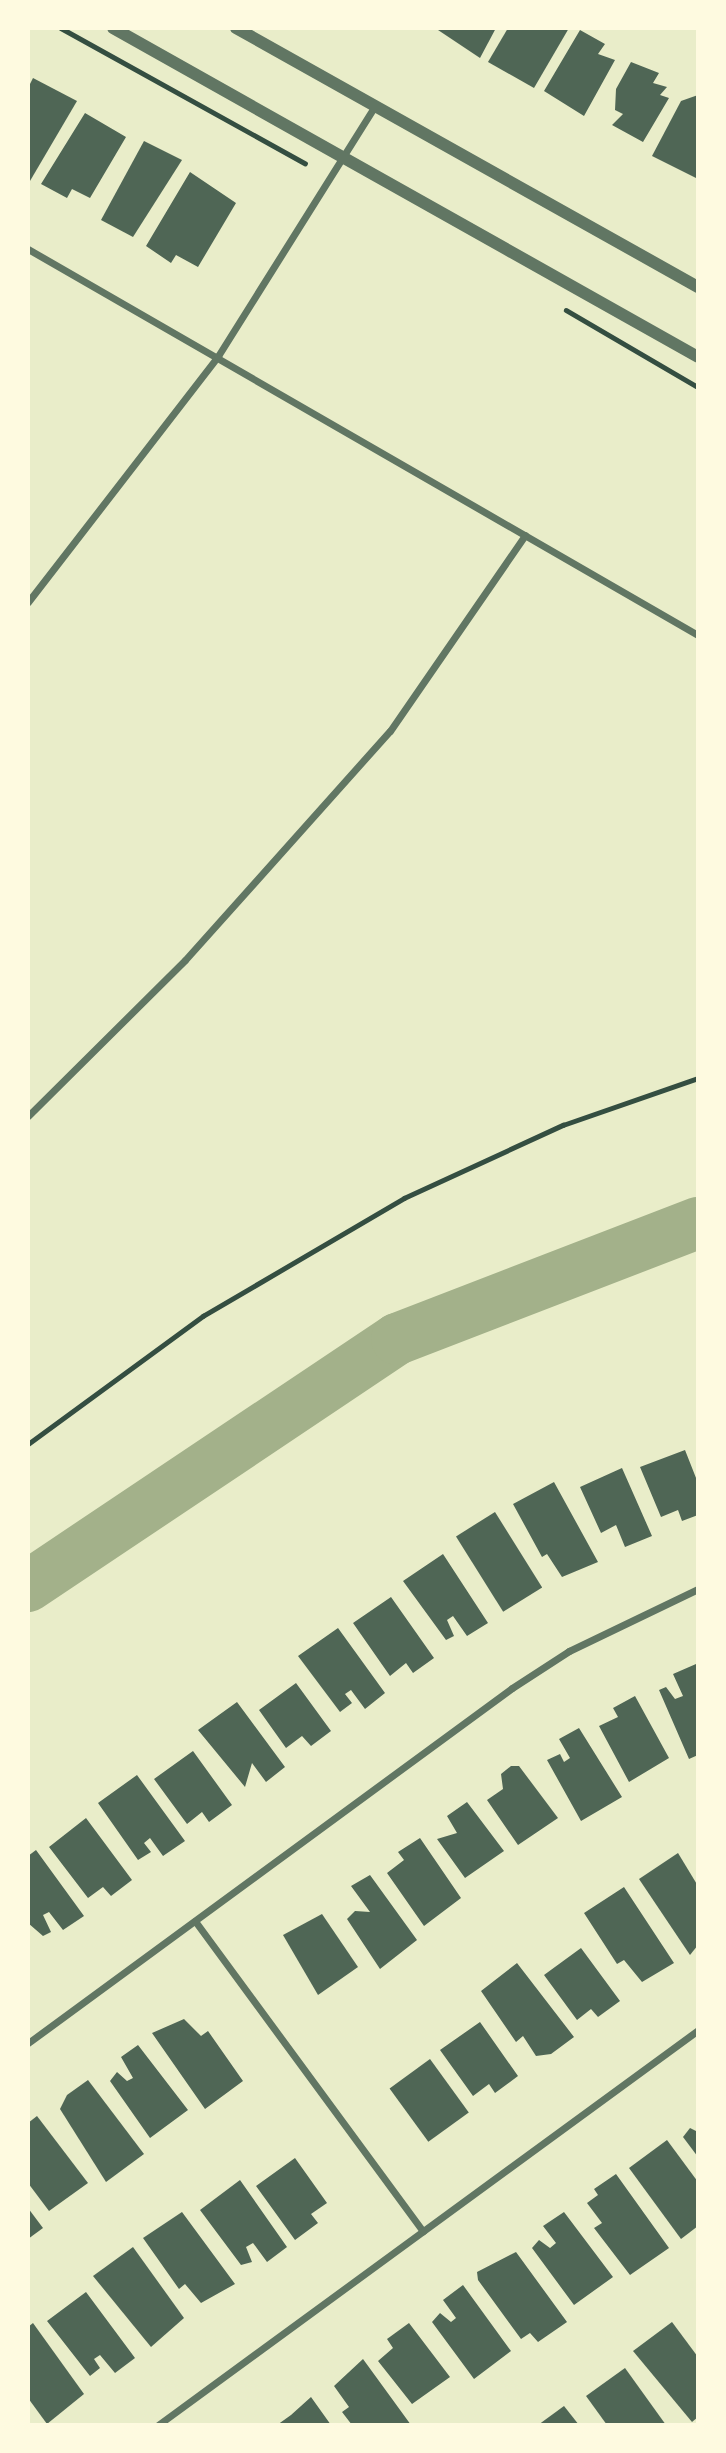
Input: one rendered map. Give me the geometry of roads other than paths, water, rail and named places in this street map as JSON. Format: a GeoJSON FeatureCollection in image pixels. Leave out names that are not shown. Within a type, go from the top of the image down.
{"type":"FeatureCollection","features":[{"type":"Feature","properties":{"kind":"street"},"geometry":{"type":"LineString","coordinates":[[113,28],[698,357]]}},
{"type":"Feature","properties":{"kind":"street"},"geometry":{"type":"LineString","coordinates":[[236,28],[698,287]]}},
{"type":"Feature","properties":{"kind":"street"},"geometry":{"type":"LineString","coordinates":[[28,602],[218,356],[329,175],[375,106]]}},
{"type":"Feature","properties":{"kind":"street"},"geometry":{"type":"LineString","coordinates":[[28,249],[218,356],[698,635]]}},
{"type":"Feature","properties":{"kind":"street"},"geometry":{"type":"LineString","coordinates":[[28,1116],[185,960],[390,731],[525,535]]}},
{"type":"Feature","properties":{"kind":"street"},"geometry":{"type":"LineString","coordinates":[[28,2043],[512,1688],[569,1651],[698,1589]]}},
{"type":"Feature","properties":{"kind":"street"},"geometry":{"type":"LineString","coordinates":[[195,1921],[423,2231]]}},
{"type":"Feature","properties":{"kind":"street"},"geometry":{"type":"LineString","coordinates":[[158,2425],[698,2030]]}},
{"type":"Feature","properties":{"kind":"waterway"},"geometry":{"type":"LineString","coordinates":[[28,1586],[397,1339],[698,1223]]}}]}
